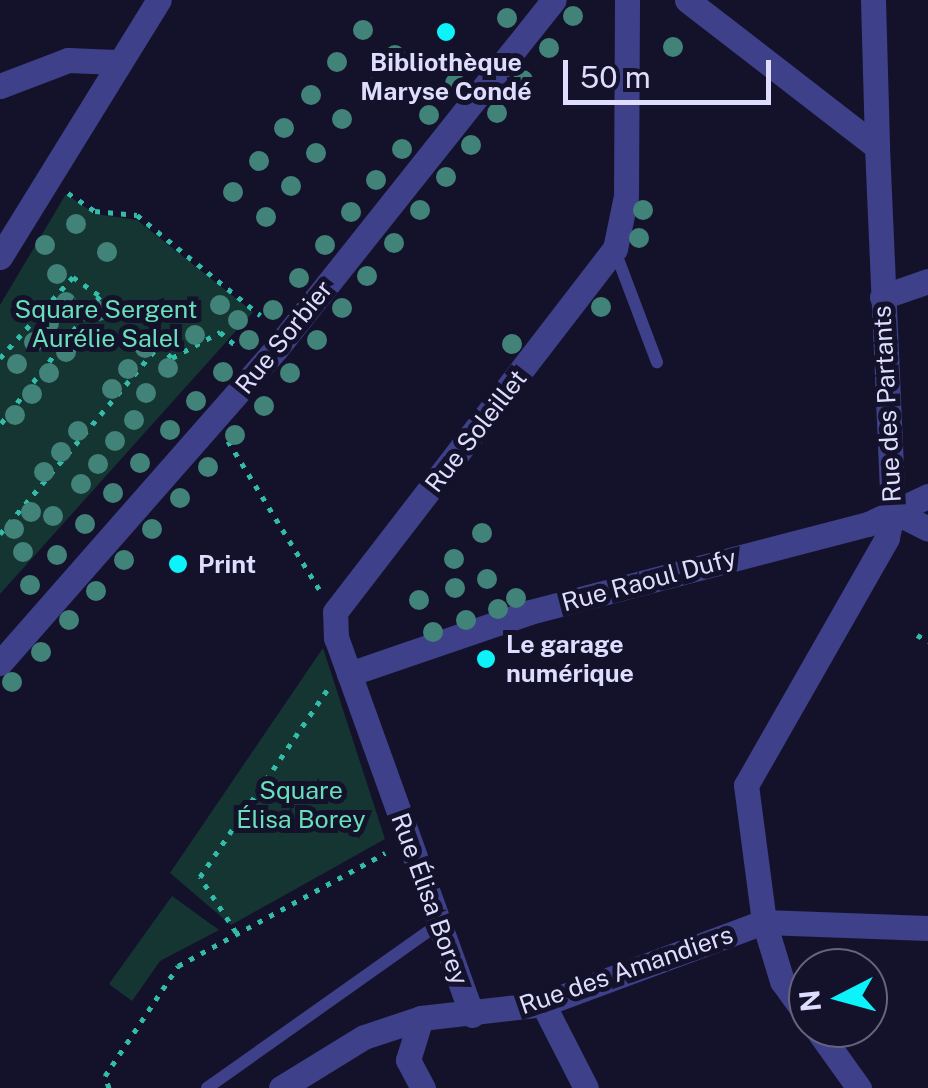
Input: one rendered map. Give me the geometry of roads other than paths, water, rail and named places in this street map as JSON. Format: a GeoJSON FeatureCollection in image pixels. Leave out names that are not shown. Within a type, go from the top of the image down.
{"type":"FeatureCollection","features":[{"type":"Feature","properties":{"kind":"street"},"geometry":{"type":"LineString","coordinates":[[0,257],[7,236],[159,0]]}},
{"type":"Feature","properties":{"kind":"street","name":"Rue Sorbier"},"geometry":{"type":"LineString","coordinates":[[0,663],[211,425],[554,0]]}},
{"type":"Feature","properties":{"kind":"street","name":"Rue Soleillet"},"geometry":{"type":"LineString","coordinates":[[335,612],[614,249],[626,196],[626,0]]}},
{"type":"Feature","properties":{"kind":"street"},"geometry":{"type":"LineString","coordinates":[[686,0],[877,147]]}},
{"type":"Feature","properties":{"kind":"street","name":"Rue des Partants"},"geometry":{"type":"LineString","coordinates":[[788,990],[764,922],[746,785],[887,538],[893,511],[882,296],[874,0]]}},
{"type":"Feature","properties":{"kind":"street"},"geometry":{"type":"LineString","coordinates":[[0,86],[68,60],[116,62]]}},
{"type":"Feature","properties":{"kind":"street"},"geometry":{"type":"LineString","coordinates":[[882,296],[928,281]]}},
{"type":"Feature","properties":{"kind":"street","name":"Rue Raoul Dufy"},"geometry":{"type":"LineString","coordinates":[[349,674],[893,511],[928,496]]}},
{"type":"Feature","properties":{"kind":"street"},"geometry":{"type":"LineString","coordinates":[[893,511],[928,529]]}},
{"type":"Feature","properties":{"kind":"street","name":"Rue Élisa Borey"},"geometry":{"type":"LineString","coordinates":[[335,612],[349,674],[472,1015]]}},
{"type":"Feature","properties":{"kind":"street","name":"Rue des Amandiers"},"geometry":{"type":"LineString","coordinates":[[281,1088],[364,1037],[421,1018],[543,1004],[764,922],[928,928]]}},
{"type":"Feature","properties":{"kind":"street"},"geometry":{"type":"LineString","coordinates":[[543,1004],[586,1088]]}},
{"type":"Feature","properties":{"kind":"street"},"geometry":{"type":"LineString","coordinates":[[421,1018],[408,1060],[423,1088]]}},
{"type":"Feature","properties":{"kind":"street"},"geometry":{"type":"LineString","coordinates":[[830,1048],[859,1088]]}},
{"type":"Feature","properties":{"kind":"lane"},"geometry":{"type":"LineString","coordinates":[[614,249],[657,362]]}},
{"type":"Feature","properties":{"kind":"lane"},"geometry":{"type":"LineString","coordinates":[[207,1088],[439,924]]}},
{"type":"Feature","properties":{"kind":"place","name":"Bibliothèque Maryse Condé"},"geometry":{"type":"Point","coordinates":[446,32]}},
{"type":"Feature","properties":{"kind":"place","name":"Print"},"geometry":{"type":"Point","coordinates":[178,564]}},
{"type":"Feature","properties":{"kind":"place","name":"Le garage numérique"},"geometry":{"type":"Point","coordinates":[486,659]}},
{"type":"Feature","properties":{"kind":"park label","name":"Square Sergent Aurélie Salel"},"geometry":{"type":"Point","coordinates":[106,324]}},
{"type":"Feature","properties":{"kind":"park label","name":"Square Élisa Borey"},"geometry":{"type":"Point","coordinates":[301,806]}}]}
